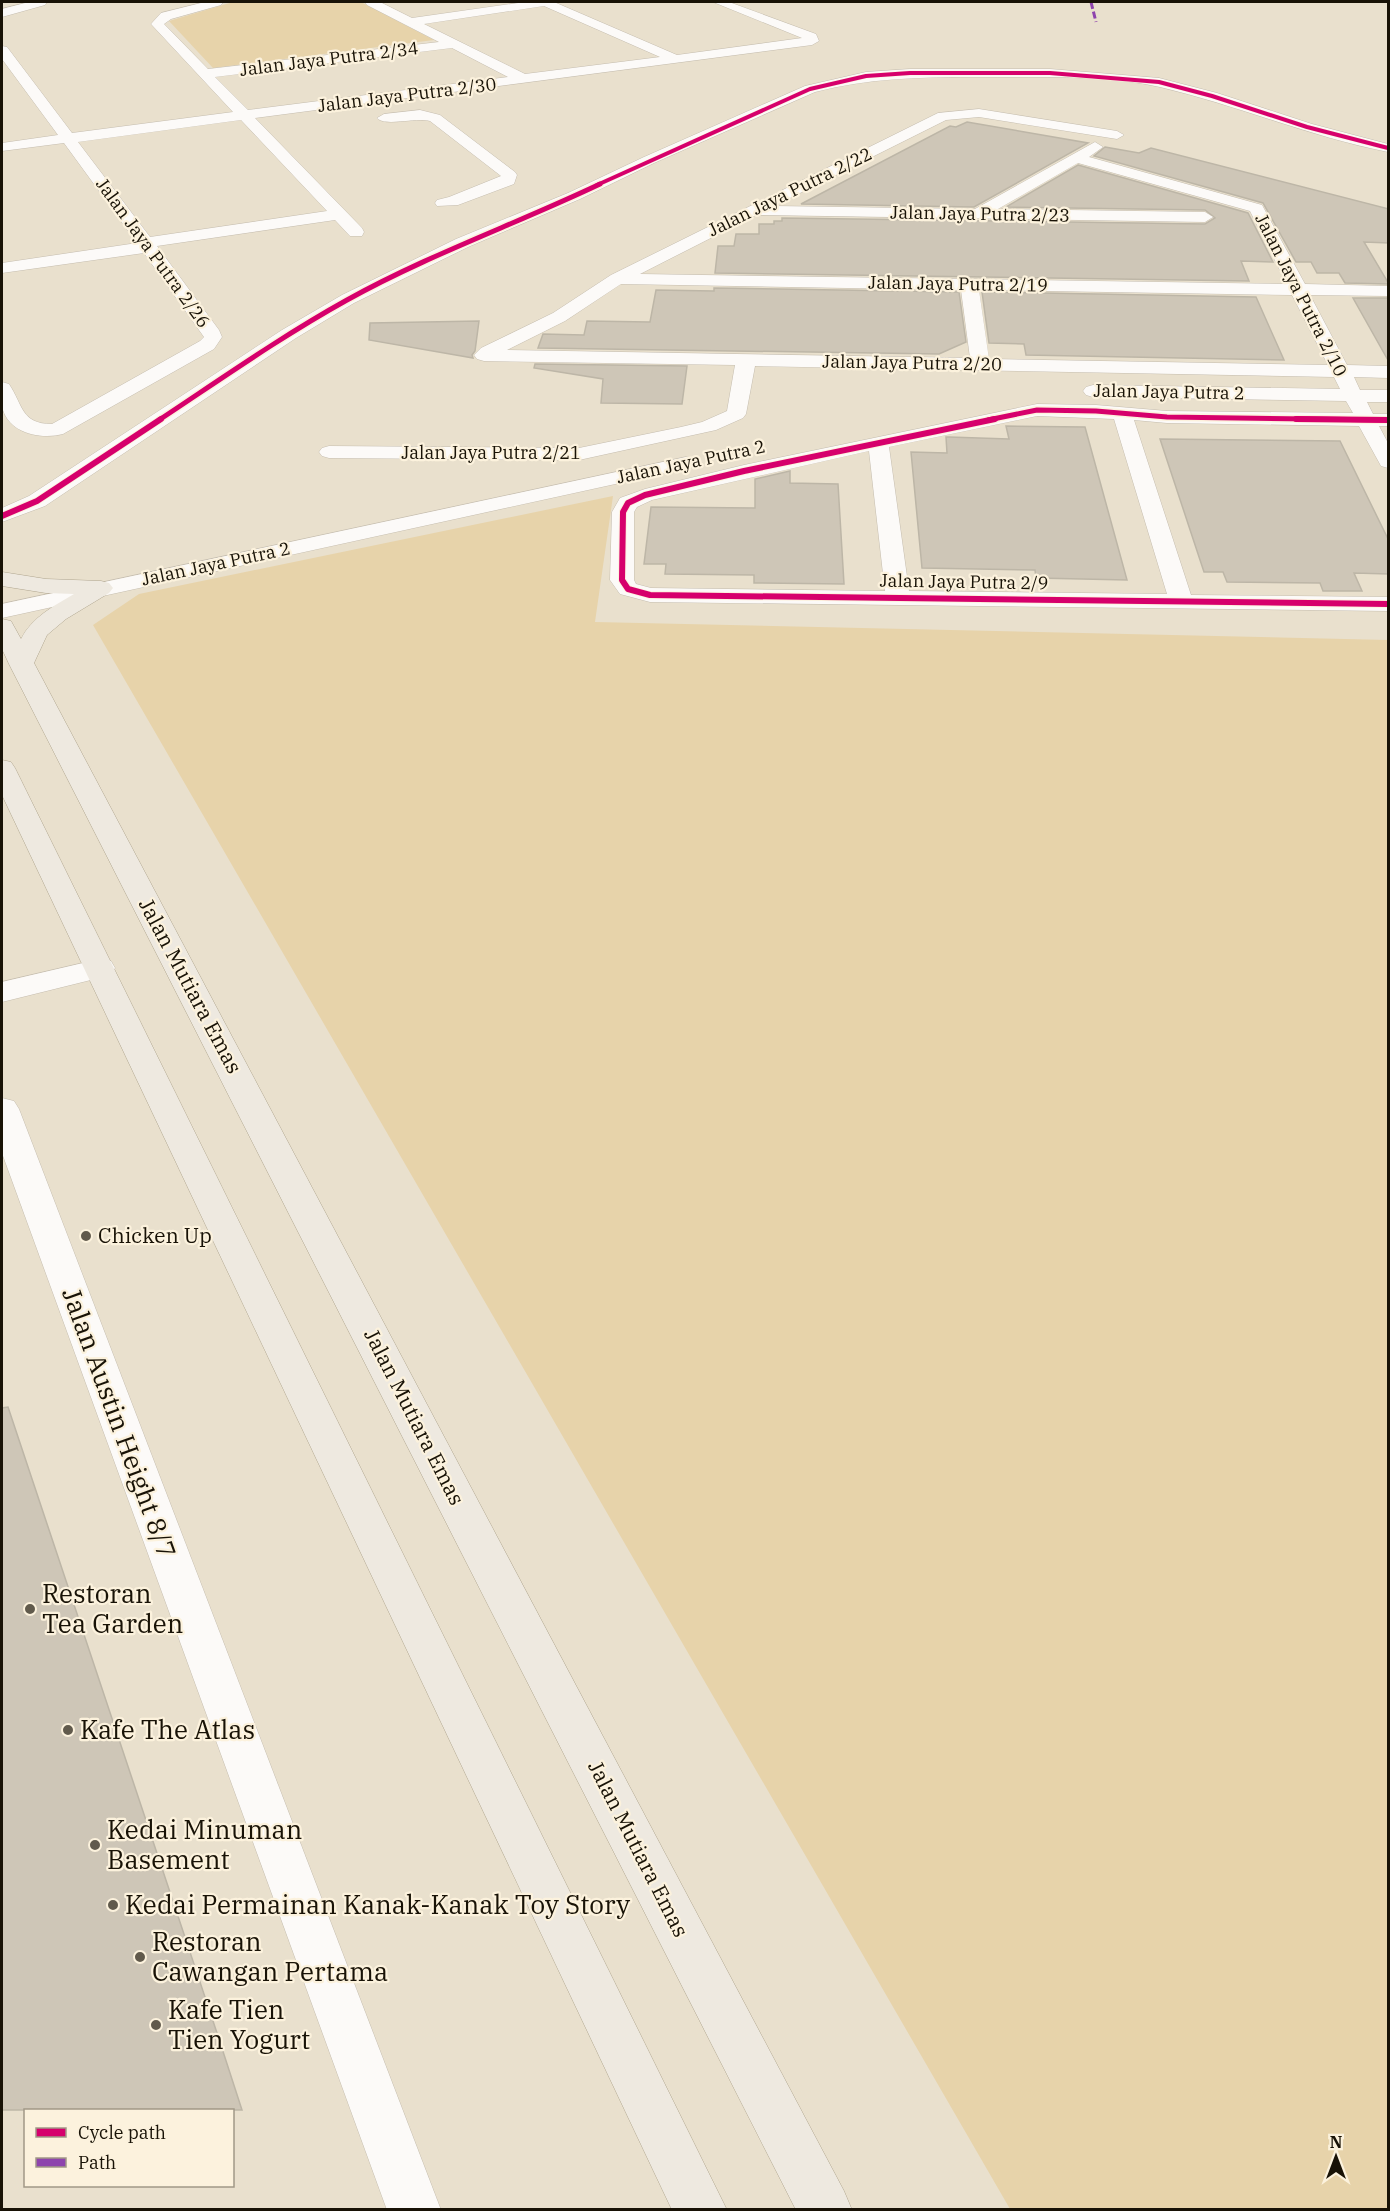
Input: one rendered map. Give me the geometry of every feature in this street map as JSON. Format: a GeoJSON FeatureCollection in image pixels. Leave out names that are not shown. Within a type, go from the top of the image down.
{"type":"FeatureCollection","features":[{"type":"Feature","properties":{"kind":"main road"},"geometry":{"type":"LineString","coordinates":[[2,579],[46,586],[101,588]]}},
{"type":"Feature","properties":{"kind":"main road"},"geometry":{"type":"LineString","coordinates":[[21,664],[37,631],[58,614],[101,588]]}},
{"type":"Feature","properties":{"kind":"main road","name":"Jalan Mutiara Emas"},"geometry":{"type":"LineString","coordinates":[[2,626],[825,2210]]}},
{"type":"Feature","properties":{"kind":"main road"},"geometry":{"type":"LineString","coordinates":[[2,768],[700,2210]]}},
{"type":"Feature","properties":{"kind":"street"},"geometry":{"type":"LineString","coordinates":[[2,13],[41,2]]}},
{"type":"Feature","properties":{"kind":"street"},"geometry":{"type":"LineString","coordinates":[[217,2],[166,16],[157,24],[356,232]]}},
{"type":"Feature","properties":{"kind":"street"},"geometry":{"type":"LineString","coordinates":[[371,2],[525,80]]}},
{"type":"Feature","properties":{"kind":"street"},"geometry":{"type":"LineString","coordinates":[[411,22],[546,2],[678,60]]}},
{"type":"Feature","properties":{"kind":"street","name":"Jalan Jaya Putra 2/30"},"geometry":{"type":"LineString","coordinates":[[2,147],[812,41],[811,38],[719,2]]}},
{"type":"Feature","properties":{"kind":"street","name":"Jalan Jaya Putra 2/34"},"geometry":{"type":"LineString","coordinates":[[204,74],[453,44]]}},
{"type":"Feature","properties":{"kind":"street","name":"Jalan Jaya Putra 2/26"},"geometry":{"type":"LineString","coordinates":[[2,50],[213,337],[207,345],[56,430],[34,431],[23,426],[2,388]]}},
{"type":"Feature","properties":{"kind":"street"},"geometry":{"type":"LineString","coordinates":[[2,516],[37,501],[290,334],[348,299],[462,243],[574,196],[649,160],[810,89],[840,81],[866,75],[910,73],[1050,73],[1124,77],[1159,82],[1306,127],[1389,148]]}},
{"type":"Feature","properties":{"kind":"street","name":"Jalan Jaya Putra 2/22"},"geometry":{"type":"LineString","coordinates":[[484,355],[560,317],[617,279],[943,116],[979,113],[1117,135],[1076,158]]}},
{"type":"Feature","properties":{"kind":"street"},"geometry":{"type":"LineString","coordinates":[[365,120],[412,114],[435,118],[509,175],[508,181],[452,202],[443,203]]}},
{"type":"Feature","properties":{"kind":"street"},"geometry":{"type":"LineString","coordinates":[[239,136],[285,130]]}},
{"type":"Feature","properties":{"kind":"street"},"geometry":{"type":"LineString","coordinates":[[59,160],[104,154]]}},
{"type":"Feature","properties":{"kind":"street"},"geometry":{"type":"LineString","coordinates":[[978,214],[1076,158]]}},
{"type":"Feature","properties":{"kind":"street","name":"Jalan Jaya Putra 2/10"},"geometry":{"type":"LineString","coordinates":[[1076,158],[1256,208],[1389,462]]}},
{"type":"Feature","properties":{"kind":"street","name":"Jalan Jaya Putra 2/23"},"geometry":{"type":"LineString","coordinates":[[756,211],[1205,217]]}},
{"type":"Feature","properties":{"kind":"street"},"geometry":{"type":"LineString","coordinates":[[2,268],[339,214]]}},
{"type":"Feature","properties":{"kind":"street","name":"Jalan Jaya Putra 2/19"},"geometry":{"type":"LineString","coordinates":[[617,279],[1389,291]]}},
{"type":"Feature","properties":{"kind":"street"},"geometry":{"type":"LineString","coordinates":[[969,284],[980,364]]}},
{"type":"Feature","properties":{"kind":"street","name":"Jalan Jaya Putra 2/20"},"geometry":{"type":"LineString","coordinates":[[484,355],[1389,372]]}},
{"type":"Feature","properties":{"kind":"street","name":"Jalan Jaya Putra 2/21"},"geometry":{"type":"LineString","coordinates":[[329,452],[579,454],[682,434],[709,426],[736,414],[746,360]]}},
{"type":"Feature","properties":{"kind":"street","name":"Jalan Jaya Putra 2"},"geometry":{"type":"LineString","coordinates":[[1027,391],[1389,396]]}},
{"type":"Feature","properties":{"kind":"street"},"geometry":{"type":"LineString","coordinates":[[898,598],[878,443],[1037,410],[1167,417],[1389,420]]}},
{"type":"Feature","properties":{"kind":"street"},"geometry":{"type":"LineString","coordinates":[[1122,413],[1181,601]]}},
{"type":"Feature","properties":{"kind":"street","name":"Jalan Jaya Putra 2/9"},"geometry":{"type":"LineString","coordinates":[[878,443],[744,471],[645,495],[628,503],[623,512],[622,580],[628,589],[650,595],[1389,604]]}},
{"type":"Feature","properties":{"kind":"street","name":"Jalan Jaya Putra 2"},"geometry":{"type":"LineString","coordinates":[[2,611],[704,459]]}},
{"type":"Feature","properties":{"kind":"street"},"geometry":{"type":"LineString","coordinates":[[2,992],[100,968]]}},
{"type":"Feature","properties":{"kind":"street","name":"Jalan Austin Height 8/7"},"geometry":{"type":"LineString","coordinates":[[2,1109],[414,2210]]}},
{"type":"Feature","properties":{"kind":"shaded area"},"geometry":{"type":"Polygon","coordinates":[[[233,2],[361,2],[434,40],[213,68],[169,21],[233,2]]]}},
{"type":"Feature","properties":{"kind":"shaded area"},"geometry":{"type":"Polygon","coordinates":[[[613,496],[595,622],[1388,640],[1388,2209],[1010,2209],[93,625],[139,594],[613,496]]]}},
{"type":"Feature","properties":{"kind":"building"},"geometry":{"type":"Polygon","coordinates":[[[967,122],[1088,143],[974,207],[801,204],[950,126],[956,127],[967,122]]]}},
{"type":"Feature","properties":{"kind":"building"},"geometry":{"type":"Polygon","coordinates":[[[1105,147],[1139,153],[1151,148],[1389,209],[1389,243],[1364,242],[1389,284],[1345,283],[1339,273],[1317,273],[1311,262],[1296,262],[1263,203],[1094,156],[1105,147]]]}},
{"type":"Feature","properties":{"kind":"building"},"geometry":{"type":"Polygon","coordinates":[[[1078,165],[1248,213],[1273,262],[1241,261],[1249,281],[715,273],[718,246],[734,246],[736,234],[759,234],[759,224],[774,224],[774,221],[782,221],[782,218],[1205,224],[1215,218],[1205,210],[1006,207],[1078,165]]]}},
{"type":"Feature","properties":{"kind":"building"},"geometry":{"type":"Polygon","coordinates":[[[714,288],[959,292],[966,342],[939,354],[538,348],[543,334],[584,335],[587,321],[650,322],[656,290],[714,291],[714,288]]]}},
{"type":"Feature","properties":{"kind":"building"},"geometry":{"type":"Polygon","coordinates":[[[982,292],[1256,297],[1284,360],[1026,355],[1024,344],[989,343],[982,292]]]}},
{"type":"Feature","properties":{"kind":"building"},"geometry":{"type":"Polygon","coordinates":[[[1353,298],[1389,298],[1389,362],[1353,298]]]}},
{"type":"Feature","properties":{"kind":"building"},"geometry":{"type":"Polygon","coordinates":[[[479,321],[473,358],[369,340],[370,323],[479,321]]]}},
{"type":"Feature","properties":{"kind":"building"},"geometry":{"type":"Polygon","coordinates":[[[535,364],[687,366],[682,404],[601,403],[603,379],[534,368],[535,364]]]}},
{"type":"Feature","properties":{"kind":"building"},"geometry":{"type":"Polygon","coordinates":[[[1006,426],[1085,427],[1127,580],[1036,578],[1035,570],[922,568],[911,452],[947,453],[946,437],[1009,439],[1006,426]]]}},
{"type":"Feature","properties":{"kind":"building"},"geometry":{"type":"Polygon","coordinates":[[[1160,439],[1340,441],[1389,541],[1389,574],[1354,573],[1362,591],[1323,591],[1320,583],[1227,582],[1223,572],[1204,572],[1160,439]]]}},
{"type":"Feature","properties":{"kind":"building"},"geometry":{"type":"Polygon","coordinates":[[[790,471],[790,483],[838,484],[844,584],[754,583],[754,575],[665,574],[666,564],[644,564],[651,507],[755,508],[755,479],[790,471]]]}},
{"type":"Feature","properties":{"kind":"building"},"geometry":{"type":"Polygon","coordinates":[[[8,1407],[242,2110],[2,2110],[2,1408],[8,1407]]]}},
{"type":"Feature","properties":{"kind":"marked path"},"geometry":{"type":"LineString","coordinates":[[1091,2],[1096,22]]}},
{"type":"Feature","properties":{"kind":"cycle path"},"geometry":{"type":"LineString","coordinates":[[2,516],[37,501],[289,334],[348,299],[462,243],[574,196],[649,160],[810,89],[840,81],[866,76],[910,73],[1050,73],[1132,78],[1159,82],[1212,96],[1307,127],[1388,148]]}},
{"type":"Feature","properties":{"kind":"cycle path"},"geometry":{"type":"LineString","coordinates":[[1388,420],[1167,417],[1096,411],[1037,410],[744,471],[645,495],[628,503],[623,512],[622,580],[628,589],[650,595],[1388,604]]}},
{"type":"Feature","properties":{"kind":"place","name":"Chicken Up"},"geometry":{"type":"Point","coordinates":[86,1236]}},
{"type":"Feature","properties":{"kind":"place","name":"Restoran Tea Garden"},"geometry":{"type":"Point","coordinates":[30,1609]}},
{"type":"Feature","properties":{"kind":"place","name":"Kafe The Atlas"},"geometry":{"type":"Point","coordinates":[68,1730]}},
{"type":"Feature","properties":{"kind":"place","name":"Kedai Minuman Basement"},"geometry":{"type":"Point","coordinates":[95,1845]}},
{"type":"Feature","properties":{"kind":"place","name":"Kedai Permainan Kanak-Kanak Toy Story"},"geometry":{"type":"Point","coordinates":[113,1905]}},
{"type":"Feature","properties":{"kind":"place","name":"Restoran Cawangan Pertama"},"geometry":{"type":"Point","coordinates":[140,1957]}},
{"type":"Feature","properties":{"kind":"place","name":"Kafe Tien Tien Yogurt"},"geometry":{"type":"Point","coordinates":[156,2025]}}]}
